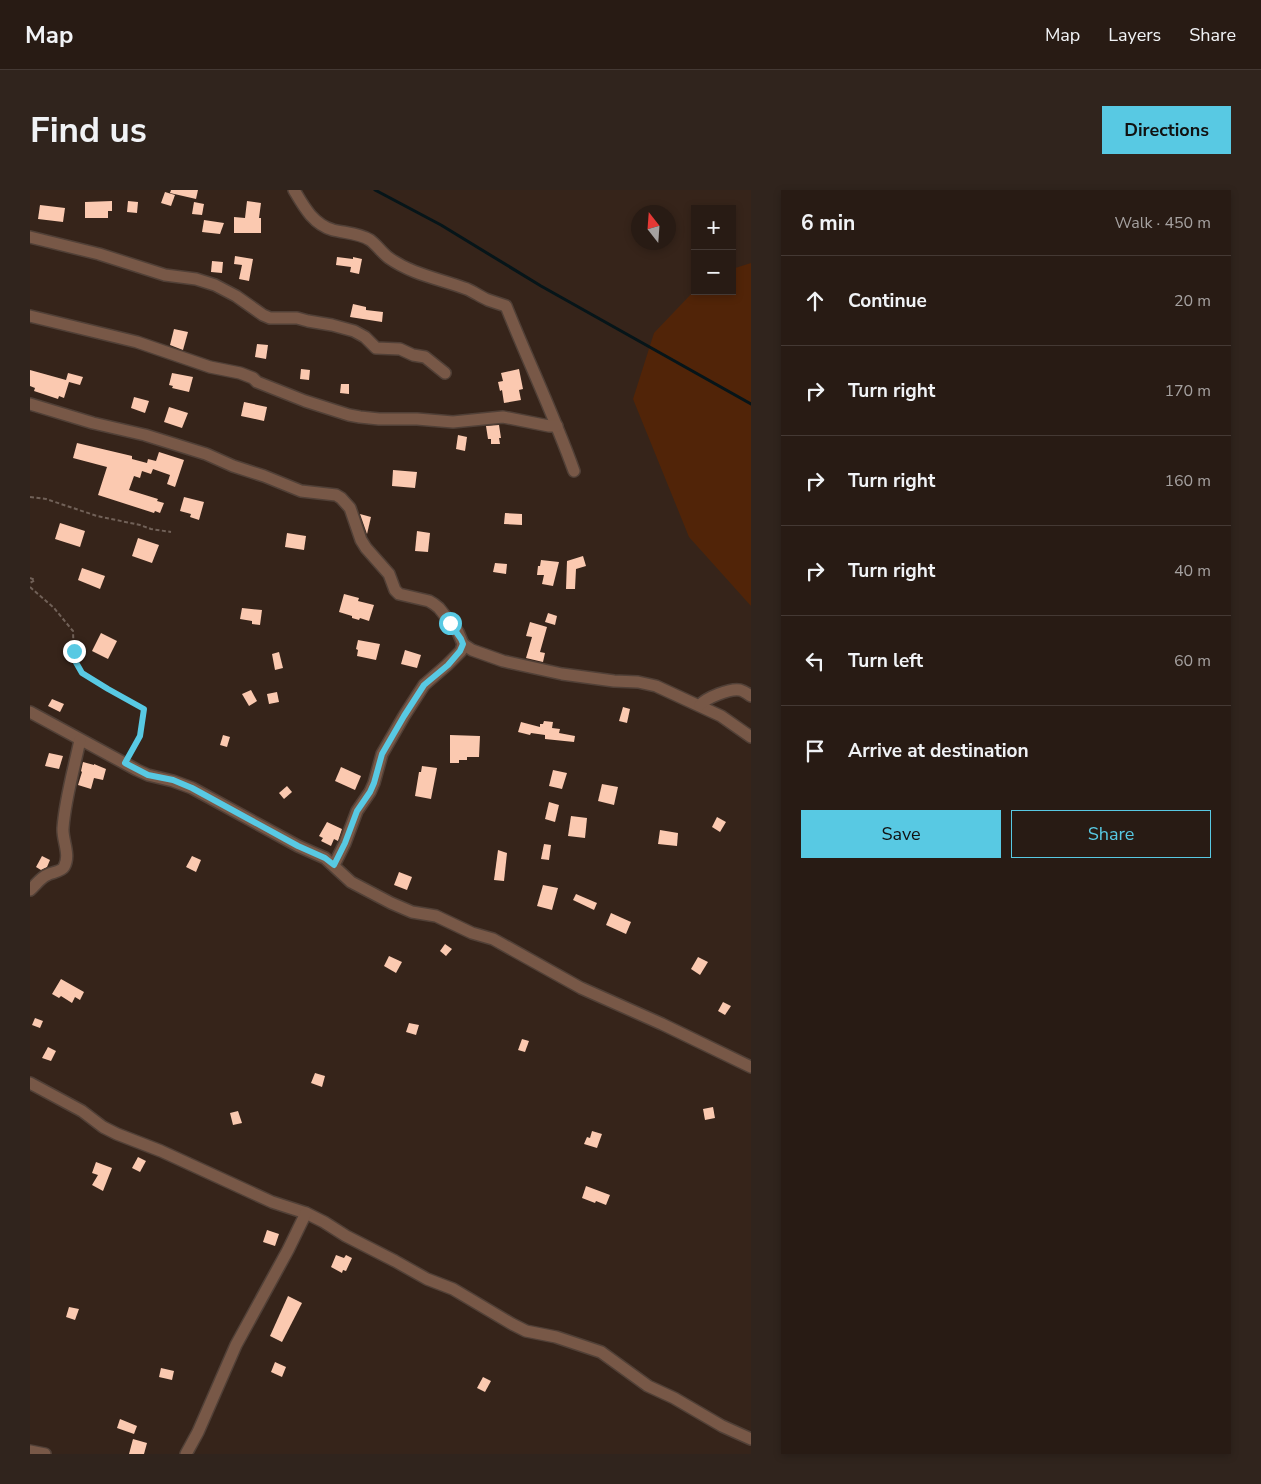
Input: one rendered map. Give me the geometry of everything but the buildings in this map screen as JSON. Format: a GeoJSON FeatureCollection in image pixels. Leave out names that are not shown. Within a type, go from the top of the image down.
{"type":"FeatureCollection","features":[{"type":"Feature","properties":{"kind":"street"},"geometry":{"type":"LineString","coordinates":[[294,190],[313,219],[323,226],[333,230],[348,232],[369,240],[390,259],[425,277],[468,290],[490,301],[506,306],[574,471]]}},
{"type":"Feature","properties":{"kind":"street"},"geometry":{"type":"LineString","coordinates":[[30,237],[99,254],[165,274],[196,279],[215,285],[270,318],[297,318],[354,331],[365,337],[376,348],[400,349],[413,355],[425,357],[445,373]]}},
{"type":"Feature","properties":{"kind":"street"},"geometry":{"type":"LineString","coordinates":[[30,316],[138,342],[210,367],[240,373],[253,378],[257,382],[305,401],[348,415],[379,419],[453,422],[503,417],[557,426]]}},
{"type":"Feature","properties":{"kind":"street"},"geometry":{"type":"LineString","coordinates":[[30,404],[206,454],[301,491],[336,495],[347,503],[361,540],[389,574],[395,590],[399,594],[429,601],[434,604],[458,632],[463,644],[472,650],[502,661],[562,674],[614,681],[638,682],[656,686],[721,716],[751,737]]}},
{"type":"Feature","properties":{"kind":"street"},"geometry":{"type":"LineString","coordinates":[[334,865],[357,811],[370,792],[382,754],[424,685],[456,657],[463,644]]}},
{"type":"Feature","properties":{"kind":"street"},"geometry":{"type":"LineString","coordinates":[[700,705],[704,701],[724,692],[740,690],[751,696]]}},
{"type":"Feature","properties":{"kind":"street"},"geometry":{"type":"LineString","coordinates":[[30,712],[148,775],[173,780],[192,788],[298,846],[325,858],[351,882],[391,903],[412,912],[436,916],[472,933],[493,939],[581,988],[751,1067]]}},
{"type":"Feature","properties":{"kind":"street"},"geometry":{"type":"LineString","coordinates":[[30,890],[39,880],[61,870],[65,864],[66,852],[63,828],[80,740]]}},
{"type":"Feature","properties":{"kind":"street"},"geometry":{"type":"LineString","coordinates":[[30,1084],[82,1111],[103,1127],[117,1134],[160,1151],[272,1202],[306,1213],[427,1279],[453,1289],[519,1328],[556,1336],[601,1352],[648,1386],[674,1398],[722,1426],[751,1439]]}},
{"type":"Feature","properties":{"kind":"street"},"geometry":{"type":"LineString","coordinates":[[186,1454],[198,1432],[236,1345],[306,1213]]}},
{"type":"Feature","properties":{"kind":"street"},"geometry":{"type":"LineString","coordinates":[[30,1452],[45,1454]]}},
{"type":"Feature","properties":{"kind":"path"},"geometry":{"type":"LineString","coordinates":[[30,497],[46,499],[97,516],[171,532]]}},
{"type":"Feature","properties":{"kind":"path"},"geometry":{"type":"LineString","coordinates":[[30,578],[36,580],[30,583]]}},
{"type":"Feature","properties":{"kind":"path"},"geometry":{"type":"LineString","coordinates":[[30,587],[54,608],[73,631],[74,659],[82,673],[144,709],[140,736],[125,763]]}},
{"type":"Feature","properties":{"kind":"shaded area"},"geometry":{"type":"Polygon","coordinates":[[[751,263],[751,606],[689,537],[633,399],[654,333],[691,294],[736,295],[736,268],[751,263]]]}},
{"type":"Feature","properties":{"kind":"waterway"},"geometry":{"type":"LineString","coordinates":[[375,190],[441,225],[541,286],[751,404]]}},
{"type":"Feature","properties":{"kind":"route"},"geometry":{"type":"LineString","coordinates":[[74,651],[74,659],[82,673],[144,709],[140,736],[125,763],[148,775],[173,780],[192,788],[298,846],[325,858],[334,865],[357,811],[374,783],[382,754],[404,716],[424,685],[448,665],[460,651],[463,644],[458,632],[450,623]]}}]}
